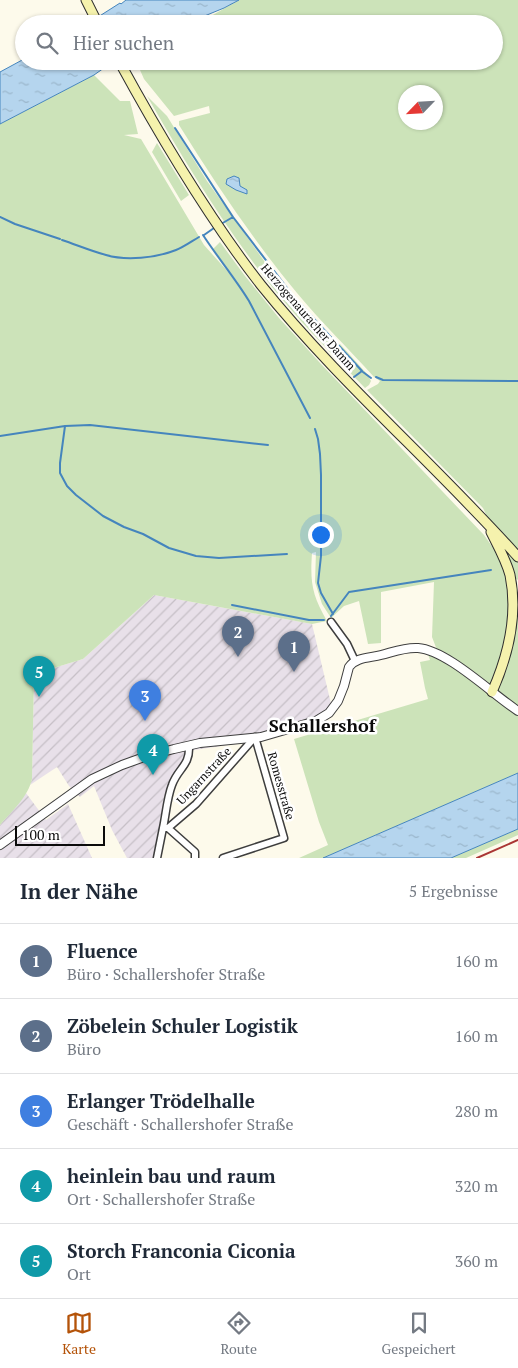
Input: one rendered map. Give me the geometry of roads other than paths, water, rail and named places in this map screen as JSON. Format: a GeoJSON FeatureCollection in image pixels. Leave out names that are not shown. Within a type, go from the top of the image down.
{"type":"FeatureCollection","features":[{"type":"Feature","properties":{"kind":"main road"},"geometry":{"type":"LineString","coordinates":[[86,0],[94,15]]}},
{"type":"Feature","properties":{"kind":"main road","name":"Herzogenauracher Damm"},"geometry":{"type":"LineString","coordinates":[[124,70],[194,190],[261,285],[327,360],[518,557]]}},
{"type":"Feature","properties":{"kind":"main road"},"geometry":{"type":"LineString","coordinates":[[487,523],[505,559],[510,574],[513,598],[512,629],[504,663],[492,692]]}},
{"type":"Feature","properties":{"kind":"main road"},"geometry":{"type":"LineString","coordinates":[[512,629],[518,620]]}},
{"type":"Feature","properties":{"kind":"street"},"geometry":{"type":"LineString","coordinates":[[331,622],[347,644],[355,661]]}},
{"type":"Feature","properties":{"kind":"street"},"geometry":{"type":"LineString","coordinates":[[0,845],[100,774],[147,756],[189,746],[255,738],[306,725],[323,717],[338,701],[349,667],[355,661],[403,649],[419,648],[428,650],[450,661],[518,711]]}},
{"type":"Feature","properties":{"kind":"street","name":"Ungarnstraße"},"geometry":{"type":"LineString","coordinates":[[165,828],[196,804],[255,738]]}},
{"type":"Feature","properties":{"kind":"street","name":"Romesstraße"},"geometry":{"type":"LineString","coordinates":[[223,858],[284,838],[255,738]]}},
{"type":"Feature","properties":{"kind":"street"},"geometry":{"type":"LineString","coordinates":[[157,858],[165,828],[171,787],[186,763],[189,746]]}},
{"type":"Feature","properties":{"kind":"street"},"geometry":{"type":"LineString","coordinates":[[165,828],[195,852],[195,858]]}},
{"type":"Feature","properties":{"kind":"water"},"geometry":{"type":"Polygon","coordinates":[[[126,0],[239,0],[207,15],[101,15],[126,0]]]}},
{"type":"Feature","properties":{"kind":"water"},"geometry":{"type":"Polygon","coordinates":[[[15,64],[15,70],[101,70],[0,124],[0,72],[15,64]]]}},
{"type":"Feature","properties":{"kind":"water"},"geometry":{"type":"Polygon","coordinates":[[[234,176],[239,178],[240,186],[247,190],[247,194],[226,184],[227,179],[234,176]]]}},
{"type":"Feature","properties":{"kind":"water"},"geometry":{"type":"Polygon","coordinates":[[[518,773],[518,829],[451,858],[323,858],[518,773]]]}},
{"type":"Feature","properties":{"kind":"waterway"},"geometry":{"type":"LineString","coordinates":[[175,128],[233,217],[221,224]]}},
{"type":"Feature","properties":{"kind":"waterway"},"geometry":{"type":"LineString","coordinates":[[0,217],[60,239]]}},
{"type":"Feature","properties":{"kind":"waterway"},"geometry":{"type":"LineString","coordinates":[[233,217],[294,297],[362,371],[354,377]]}},
{"type":"Feature","properties":{"kind":"waterway"},"geometry":{"type":"LineString","coordinates":[[204,235],[214,228]]}},
{"type":"Feature","properties":{"kind":"waterway"},"geometry":{"type":"LineString","coordinates":[[203,235],[249,301],[310,418]]}},
{"type":"Feature","properties":{"kind":"waterway"},"geometry":{"type":"LineString","coordinates":[[62,240],[106,255],[132,258],[168,253],[199,237]]}},
{"type":"Feature","properties":{"kind":"waterway"},"geometry":{"type":"LineString","coordinates":[[363,372],[371,378]]}},
{"type":"Feature","properties":{"kind":"waterway"},"geometry":{"type":"LineString","coordinates":[[376,377],[383,380],[518,381]]}},
{"type":"Feature","properties":{"kind":"waterway"},"geometry":{"type":"LineString","coordinates":[[0,436],[65,426],[90,425],[268,445]]}},
{"type":"Feature","properties":{"kind":"waterway"},"geometry":{"type":"LineString","coordinates":[[65,426],[60,473],[67,486],[103,516],[169,548],[196,556],[219,558],[287,554]]}},
{"type":"Feature","properties":{"kind":"waterway"},"geometry":{"type":"LineString","coordinates":[[315,429],[320,454],[321,475],[321,556],[318,583],[321,593],[333,614]]}},
{"type":"Feature","properties":{"kind":"waterway"},"geometry":{"type":"LineString","coordinates":[[331,616],[349,592],[491,570]]}},
{"type":"Feature","properties":{"kind":"waterway"},"geometry":{"type":"LineString","coordinates":[[232,605],[309,620],[324,620]]}},
{"type":"Feature","properties":{"kind":"railway"},"geometry":{"type":"LineString","coordinates":[[477,858],[518,840]]}},
{"type":"Feature","properties":{"kind":"place","name":"Zöbelein Schuler Logistik"},"geometry":{"type":"Point","coordinates":[238,657]}},
{"type":"Feature","properties":{"kind":"place","name":"Fluence"},"geometry":{"type":"Point","coordinates":[294,672]}},
{"type":"Feature","properties":{"kind":"place","name":"Storch Franconia Ciconia"},"geometry":{"type":"Point","coordinates":[39,697]}},
{"type":"Feature","properties":{"kind":"place","name":"Erlanger Trödelhalle"},"geometry":{"type":"Point","coordinates":[145,721]}},
{"type":"Feature","properties":{"kind":"place","name":"heinlein bau und raum"},"geometry":{"type":"Point","coordinates":[153,775]}},
{"type":"Feature","properties":{"kind":"district","name":"Schallershof"},"geometry":{"type":"Point","coordinates":[322,726]}}]}
